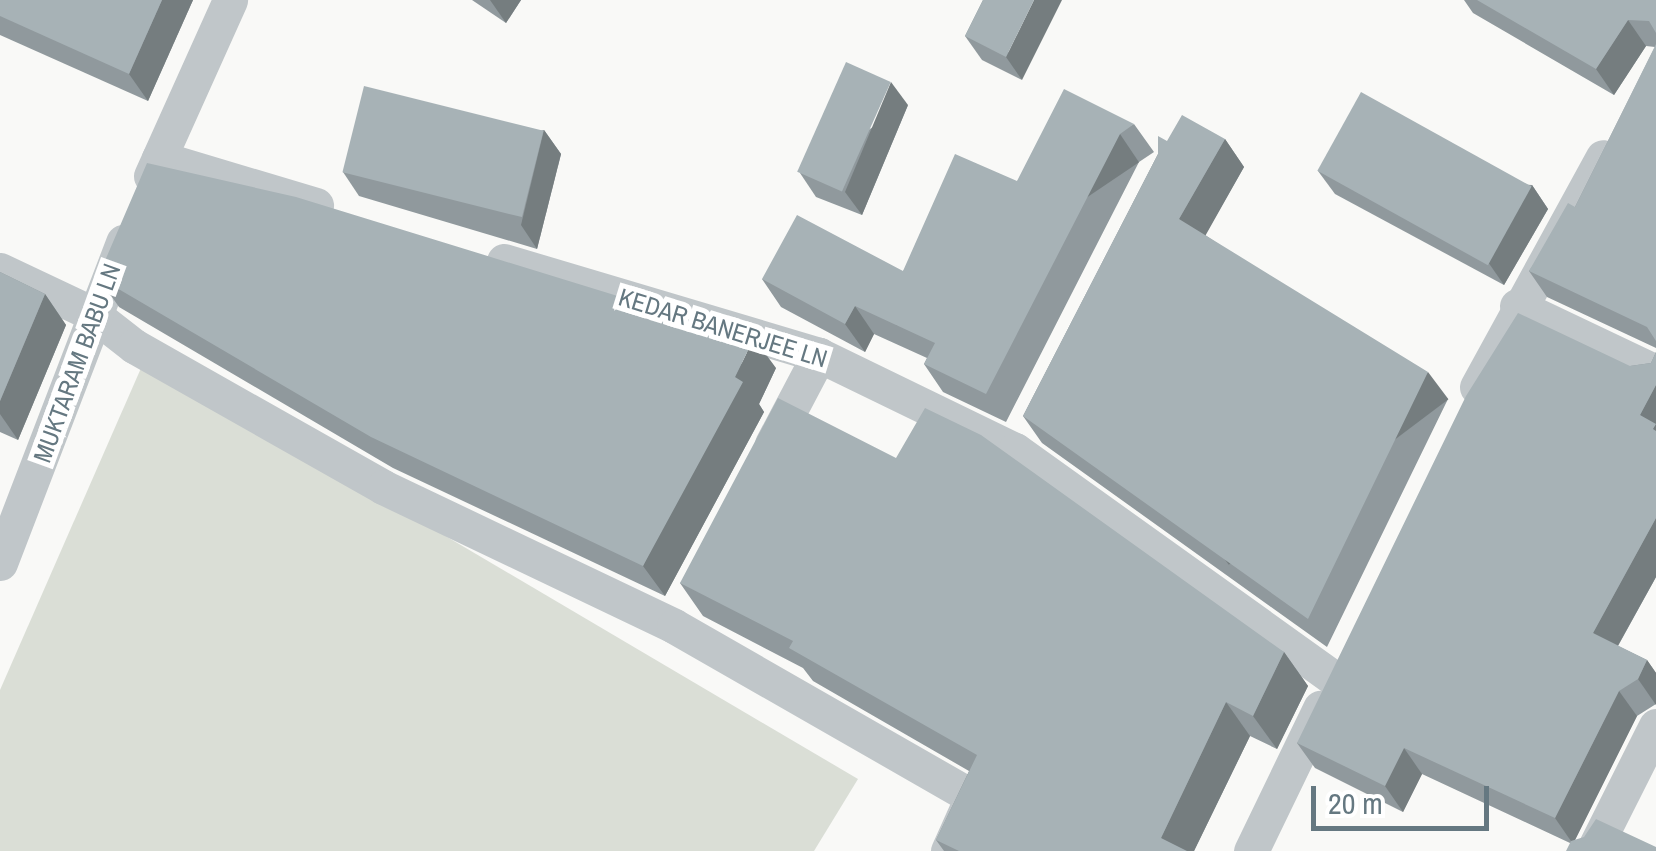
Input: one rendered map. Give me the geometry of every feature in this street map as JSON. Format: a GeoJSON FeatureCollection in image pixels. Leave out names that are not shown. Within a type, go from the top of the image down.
{"type":"FeatureCollection","features":[{"type":"Feature","properties":{"kind":"lane","name":"MUKTARAM BABU LN"},"geometry":{"type":"LineString","coordinates":[[0,563],[12,501],[230,0]]}},
{"type":"Feature","properties":{"kind":"lane"},"geometry":{"type":"LineString","coordinates":[[1464,412],[1517,306],[1616,134]]}},
{"type":"Feature","properties":{"kind":"lane"},"geometry":{"type":"LineString","coordinates":[[158,158],[347,214]]}},
{"type":"Feature","properties":{"kind":"lane","name":"KEDAR BANERJEE LN"},"geometry":{"type":"LineString","coordinates":[[479,254],[819,355],[1015,450],[1334,678]]}},
{"type":"Feature","properties":{"kind":"lane"},"geometry":{"type":"LineString","coordinates":[[0,270],[93,314],[134,346],[383,487],[674,626],[972,797],[948,851]]}},
{"type":"Feature","properties":{"kind":"lane"},"geometry":{"type":"LineString","coordinates":[[1517,306],[1656,372]]}},
{"type":"Feature","properties":{"kind":"lane"},"geometry":{"type":"LineString","coordinates":[[756,474],[819,355]]}},
{"type":"Feature","properties":{"kind":"lane"},"geometry":{"type":"LineString","coordinates":[[1015,450],[1033,416]]}},
{"type":"Feature","properties":{"kind":"lane"},"geometry":{"type":"LineString","coordinates":[[674,626],[692,592]]}},
{"type":"Feature","properties":{"kind":"lane"},"geometry":{"type":"LineString","coordinates":[[1251,851],[1351,643]]}},
{"type":"Feature","properties":{"kind":"lane"},"geometry":{"type":"LineString","coordinates":[[1593,851],[1656,726]]}},
{"type":"Feature","properties":{"kind":"shaded area"},"geometry":{"type":"Polygon","coordinates":[[[145,359],[858,779],[814,851],[0,851],[0,690],[145,359]]]}},
{"type":"Feature","properties":{"kind":"building"},"geometry":{"type":"Polygon","coordinates":[[[0,0],[162,0],[129,74],[0,16],[0,0]]]}},
{"type":"Feature","properties":{"kind":"building"},"geometry":{"type":"Polygon","coordinates":[[[983,0],[1034,0],[1006,57],[965,36],[983,0]]]}},
{"type":"Feature","properties":{"kind":"building"},"geometry":{"type":"Polygon","coordinates":[[[1477,0],[1656,0],[1656,33],[1649,21],[1628,20],[1596,69],[1477,0]]]}},
{"type":"Feature","properties":{"kind":"building"},"geometry":{"type":"Polygon","coordinates":[[[1656,44],[1656,341],[1647,327],[1529,271],[1568,203],[1575,207],[1656,44]]]}},
{"type":"Feature","properties":{"kind":"building"},"geometry":{"type":"Polygon","coordinates":[[[846,62],[891,82],[842,192],[797,172],[846,62]]]}},
{"type":"Feature","properties":{"kind":"building"},"geometry":{"type":"Polygon","coordinates":[[[364,86],[544,131],[522,217],[342,172],[364,86]]]}},
{"type":"Feature","properties":{"kind":"building"},"geometry":{"type":"Polygon","coordinates":[[[1064,89],[1134,124],[1120,134],[986,394],[924,364],[935,343],[855,306],[845,324],[762,279],[797,215],[903,271],[955,154],[1017,181],[1064,89]]]}},
{"type":"Feature","properties":{"kind":"building"},"geometry":{"type":"Polygon","coordinates":[[[1361,92],[1532,187],[1488,265],[1317,171],[1361,92]]]}},
{"type":"Feature","properties":{"kind":"building"},"geometry":{"type":"Polygon","coordinates":[[[1182,115],[1225,139],[1179,219],[1428,372],[1308,619],[1023,416],[1158,154],[1158,136],[1167,141],[1182,115]]]}},
{"type":"Feature","properties":{"kind":"building"},"geometry":{"type":"Polygon","coordinates":[[[147,163],[296,197],[754,338],[735,377],[743,382],[643,566],[371,437],[98,277],[147,163]]]}},
{"type":"Feature","properties":{"kind":"building"},"geometry":{"type":"Polygon","coordinates":[[[0,272],[45,294],[0,401],[0,272]]]}},
{"type":"Feature","properties":{"kind":"building"},"geometry":{"type":"Polygon","coordinates":[[[1518,313],[1630,366],[1651,363],[1656,352],[1656,385],[1640,415],[1656,424],[1656,518],[1593,633],[1647,660],[1638,679],[1619,691],[1555,818],[1404,748],[1385,786],[1297,743],[1466,396],[1518,313]]]}},
{"type":"Feature","properties":{"kind":"building"},"geometry":{"type":"Polygon","coordinates":[[[778,398],[896,458],[925,408],[981,435],[1284,652],[1253,716],[1226,702],[1161,838],[1187,851],[959,851],[936,840],[977,755],[789,648],[793,641],[680,583],[778,398]]]}},
{"type":"Feature","properties":{"kind":"building"},"geometry":{"type":"Polygon","coordinates":[[[1596,819],[1656,847],[1656,851],[1566,851],[1571,841],[1584,837],[1596,819]]]}}]}
